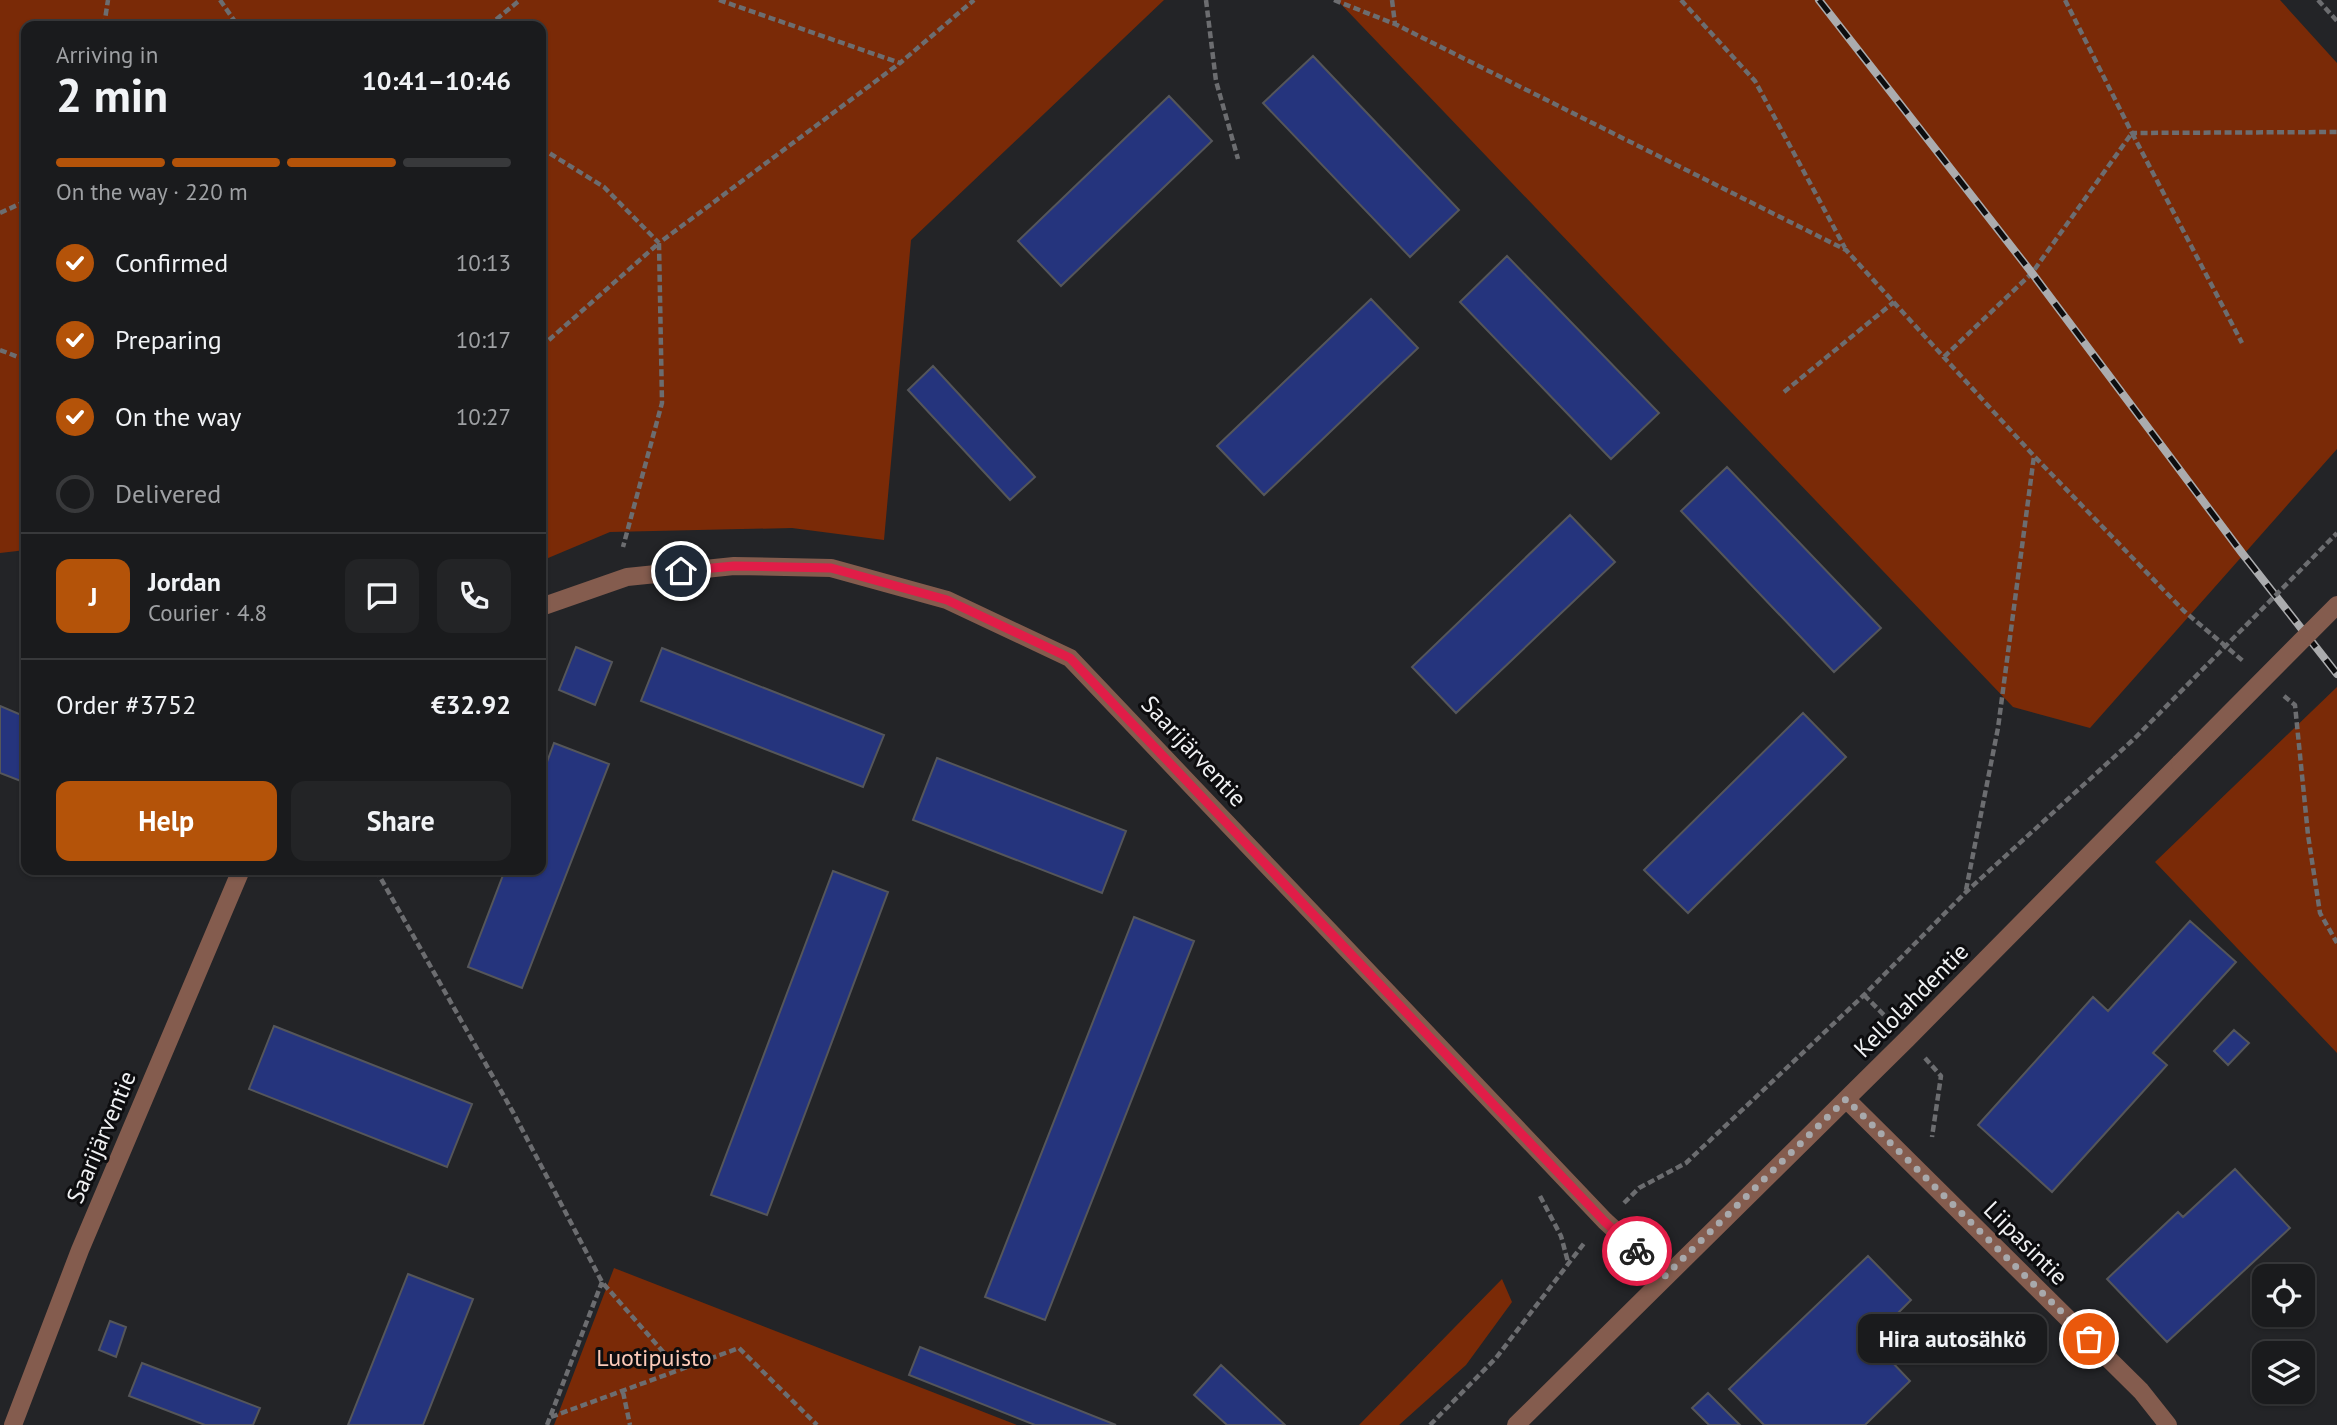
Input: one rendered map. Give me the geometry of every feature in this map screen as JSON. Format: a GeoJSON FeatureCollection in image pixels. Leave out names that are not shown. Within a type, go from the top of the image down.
{"type":"FeatureCollection","features":[{"type":"Feature","properties":{"kind":"street","name":"Saarijärventie"},"geometry":{"type":"LineString","coordinates":[[546,605],[627,577],[734,566],[831,568],[947,600],[1070,658],[1605,1222],[1665,1276]]}},
{"type":"Feature","properties":{"kind":"street","name":"Kellolahdentie"},"geometry":{"type":"LineString","coordinates":[[1516,1425],[1846,1099],[2337,605]]}},
{"type":"Feature","properties":{"kind":"street","name":"Saarijärventie"},"geometry":{"type":"LineString","coordinates":[[13,1425],[80,1250],[239,875]]}},
{"type":"Feature","properties":{"kind":"street","name":"Liipasintie"},"geometry":{"type":"LineString","coordinates":[[1846,1099],[2141,1391],[2168,1425]]}},
{"type":"Feature","properties":{"kind":"path"},"geometry":{"type":"LineString","coordinates":[[105,21],[108,0]]}},
{"type":"Feature","properties":{"kind":"path"},"geometry":{"type":"LineString","coordinates":[[220,0],[235,21]]}},
{"type":"Feature","properties":{"kind":"path"},"geometry":{"type":"LineString","coordinates":[[494,21],[520,0]]}},
{"type":"Feature","properties":{"kind":"path"},"geometry":{"type":"LineString","coordinates":[[719,0],[900,63]]}},
{"type":"Feature","properties":{"kind":"path"},"geometry":{"type":"LineString","coordinates":[[546,343],[659,243],[900,63],[974,0]]}},
{"type":"Feature","properties":{"kind":"path"},"geometry":{"type":"LineString","coordinates":[[1206,0],[1216,81],[1238,159]]}},
{"type":"Feature","properties":{"kind":"path"},"geometry":{"type":"LineString","coordinates":[[1334,0],[1395,24],[1846,250]]}},
{"type":"Feature","properties":{"kind":"path"},"geometry":{"type":"LineString","coordinates":[[1392,0],[1395,24]]}},
{"type":"Feature","properties":{"kind":"path"},"geometry":{"type":"LineString","coordinates":[[1681,0],[1755,81],[1846,250],[2034,456],[2184,611],[2245,663]]}},
{"type":"Feature","properties":{"kind":"path"},"geometry":{"type":"LineString","coordinates":[[2065,0],[2242,343]]}},
{"type":"Feature","properties":{"kind":"path"},"geometry":{"type":"LineString","coordinates":[[2318,0],[2337,21]]}},
{"type":"Feature","properties":{"kind":"path"},"geometry":{"type":"LineString","coordinates":[[2132,133],[2337,132]]}},
{"type":"Feature","properties":{"kind":"path"},"geometry":{"type":"LineString","coordinates":[[1944,357],[2032,273],[2132,133]]}},
{"type":"Feature","properties":{"kind":"path"},"geometry":{"type":"LineString","coordinates":[[546,151],[604,187],[659,243],[662,403],[624,547]]}},
{"type":"Feature","properties":{"kind":"path"},"geometry":{"type":"LineString","coordinates":[[0,213],[21,203]]}},
{"type":"Feature","properties":{"kind":"path"},"geometry":{"type":"LineString","coordinates":[[1784,392],[1894,302]]}},
{"type":"Feature","properties":{"kind":"path"},"geometry":{"type":"LineString","coordinates":[[0,350],[21,358]]}},
{"type":"Feature","properties":{"kind":"path"},"geometry":{"type":"LineString","coordinates":[[1966,892],[1998,728],[2034,456]]}},
{"type":"Feature","properties":{"kind":"path"},"geometry":{"type":"LineString","coordinates":[[1430,1425],[1496,1358],[1576,1252],[1639,1188],[1686,1163],[1864,995],[1966,892],[2135,738],[2337,533]]}},
{"type":"Feature","properties":{"kind":"path"},"geometry":{"type":"LineString","coordinates":[[2275,688],[2295,705],[2308,835],[2320,913],[2337,943]]}},
{"type":"Feature","properties":{"kind":"path"},"geometry":{"type":"LineString","coordinates":[[379,875],[514,1114],[603,1282],[679,1370]]}},
{"type":"Feature","properties":{"kind":"path"},"geometry":{"type":"LineString","coordinates":[[547,1425],[603,1282]]}},
{"type":"Feature","properties":{"kind":"path"},"geometry":{"type":"LineString","coordinates":[[551,1417],[739,1348],[817,1425]]}},
{"type":"Feature","properties":{"kind":"path"},"geometry":{"type":"LineString","coordinates":[[624,1392],[629,1425]]}},
{"type":"Feature","properties":{"kind":"green space"},"geometry":{"type":"Polygon","coordinates":[[[0,0],[1164,0],[911,240],[884,540],[792,528],[610,532],[546,559],[546,21],[21,21],[21,551],[0,553],[0,0]]]}},
{"type":"Feature","properties":{"kind":"green space"},"geometry":{"type":"Polygon","coordinates":[[[1337,0],[2280,0],[2337,63],[2337,449],[2090,728],[2013,707],[1337,0]]]}},
{"type":"Feature","properties":{"kind":"green space"},"geometry":{"type":"Polygon","coordinates":[[[2337,687],[2337,1053],[2155,862],[2337,687]]]}},
{"type":"Feature","properties":{"kind":"green space","name":"Luotipuisto"},"geometry":{"type":"Polygon","coordinates":[[[614,1268],[1017,1425],[554,1425],[614,1268]]]}},
{"type":"Feature","properties":{"kind":"green space"},"geometry":{"type":"Polygon","coordinates":[[[1502,1279],[1512,1302],[1466,1365],[1399,1425],[1359,1425],[1502,1279]]]}},
{"type":"Feature","properties":{"kind":"building"},"geometry":{"type":"Polygon","coordinates":[[[1313,56],[1459,210],[1410,257],[1263,103],[1313,56]]]}},
{"type":"Feature","properties":{"kind":"building"},"geometry":{"type":"Polygon","coordinates":[[[1169,96],[1212,141],[1061,286],[1018,241],[1169,96]]]}},
{"type":"Feature","properties":{"kind":"building"},"geometry":{"type":"Polygon","coordinates":[[[1507,256],[1659,413],[1611,459],[1460,302],[1507,256]]]}},
{"type":"Feature","properties":{"kind":"building"},"geometry":{"type":"Polygon","coordinates":[[[1371,299],[1418,348],[1264,495],[1217,446],[1371,299]]]}},
{"type":"Feature","properties":{"kind":"building"},"geometry":{"type":"Polygon","coordinates":[[[933,366],[1035,477],[1010,500],[908,390],[933,366]]]}},
{"type":"Feature","properties":{"kind":"building"},"geometry":{"type":"Polygon","coordinates":[[[1727,467],[1881,628],[1834,672],[1681,511],[1727,467]]]}},
{"type":"Feature","properties":{"kind":"building"},"geometry":{"type":"Polygon","coordinates":[[[1570,515],[1615,562],[1456,713],[1412,667],[1570,515]]]}},
{"type":"Feature","properties":{"kind":"building"},"geometry":{"type":"Polygon","coordinates":[[[576,647],[612,662],[595,705],[559,690],[576,647]]]}},
{"type":"Feature","properties":{"kind":"building"},"geometry":{"type":"Polygon","coordinates":[[[662,648],[884,735],[863,787],[641,701],[662,648]]]}},
{"type":"Feature","properties":{"kind":"building"},"geometry":{"type":"Polygon","coordinates":[[[0,706],[21,715],[21,781],[0,773],[0,706]]]}},
{"type":"Feature","properties":{"kind":"building"},"geometry":{"type":"Polygon","coordinates":[[[1803,713],[1846,757],[1688,913],[1644,870],[1803,713]]]}},
{"type":"Feature","properties":{"kind":"building"},"geometry":{"type":"Polygon","coordinates":[[[554,743],[609,764],[522,988],[468,967],[503,875],[546,875],[546,765],[554,743]]]}},
{"type":"Feature","properties":{"kind":"building"},"geometry":{"type":"Polygon","coordinates":[[[937,758],[1126,831],[1102,893],[913,820],[937,758]]]}},
{"type":"Feature","properties":{"kind":"building"},"geometry":{"type":"Polygon","coordinates":[[[833,871],[888,892],[767,1215],[711,1195],[833,871]]]}},
{"type":"Feature","properties":{"kind":"building"},"geometry":{"type":"Polygon","coordinates":[[[1134,917],[1194,941],[1045,1320],[985,1297],[1134,917]]]}},
{"type":"Feature","properties":{"kind":"building"},"geometry":{"type":"Polygon","coordinates":[[[2190,921],[2236,962],[2153,1053],[2167,1065],[2052,1192],[1978,1125],[2093,997],[2108,1011],[2190,921]]]}},
{"type":"Feature","properties":{"kind":"building"},"geometry":{"type":"Polygon","coordinates":[[[274,1026],[472,1104],[447,1167],[249,1089],[274,1026]]]}},
{"type":"Feature","properties":{"kind":"building"},"geometry":{"type":"Polygon","coordinates":[[[2234,1030],[2249,1043],[2228,1065],[2214,1051],[2234,1030]]]}},
{"type":"Feature","properties":{"kind":"building"},"geometry":{"type":"Polygon","coordinates":[[[2235,1169],[2290,1228],[2167,1342],[2107,1279],[2178,1212],[2183,1217],[2235,1169]]]}},
{"type":"Feature","properties":{"kind":"building"},"geometry":{"type":"Polygon","coordinates":[[[1868,1256],[1911,1300],[1871,1340],[1910,1381],[1865,1425],[1764,1425],[1729,1389],[1868,1256]]]}},
{"type":"Feature","properties":{"kind":"building"},"geometry":{"type":"Polygon","coordinates":[[[408,1274],[473,1299],[423,1425],[348,1425],[408,1274]]]}},
{"type":"Feature","properties":{"kind":"building"},"geometry":{"type":"Polygon","coordinates":[[[110,1321],[126,1327],[116,1357],[99,1350],[110,1321]]]}},
{"type":"Feature","properties":{"kind":"building"},"geometry":{"type":"Polygon","coordinates":[[[920,1347],[1116,1425],[1035,1425],[909,1375],[920,1347]]]}},
{"type":"Feature","properties":{"kind":"building"},"geometry":{"type":"Polygon","coordinates":[[[142,1363],[260,1408],[253,1425],[205,1425],[129,1396],[142,1363]]]}},
{"type":"Feature","properties":{"kind":"building"},"geometry":{"type":"Polygon","coordinates":[[[1221,1365],[1285,1425],[1227,1425],[1194,1395],[1221,1365]]]}},
{"type":"Feature","properties":{"kind":"building"},"geometry":{"type":"Polygon","coordinates":[[[1708,1393],[1740,1425],[1709,1425],[1692,1408],[1708,1393]]]}},
{"type":"Feature","properties":{"kind":"railway"},"geometry":{"type":"LineString","coordinates":[[1819,0],[2032,273],[2242,553],[2337,674]]}},
{"type":"Feature","properties":{"kind":"way so far"},"geometry":{"type":"LineString","coordinates":[[1637,1251],[1665,1276],[1846,1099],[2089,1339]]}},
{"type":"Feature","properties":{"kind":"place","name":"Hira autosähkö"},"geometry":{"type":"Point","coordinates":[2089,1339]}},
{"type":"Feature","properties":{"kind":"route"},"geometry":{"type":"LineString","coordinates":[[681,571],[734,566],[831,568],[947,600],[1070,658],[1605,1222],[1637,1251]]}}]}
